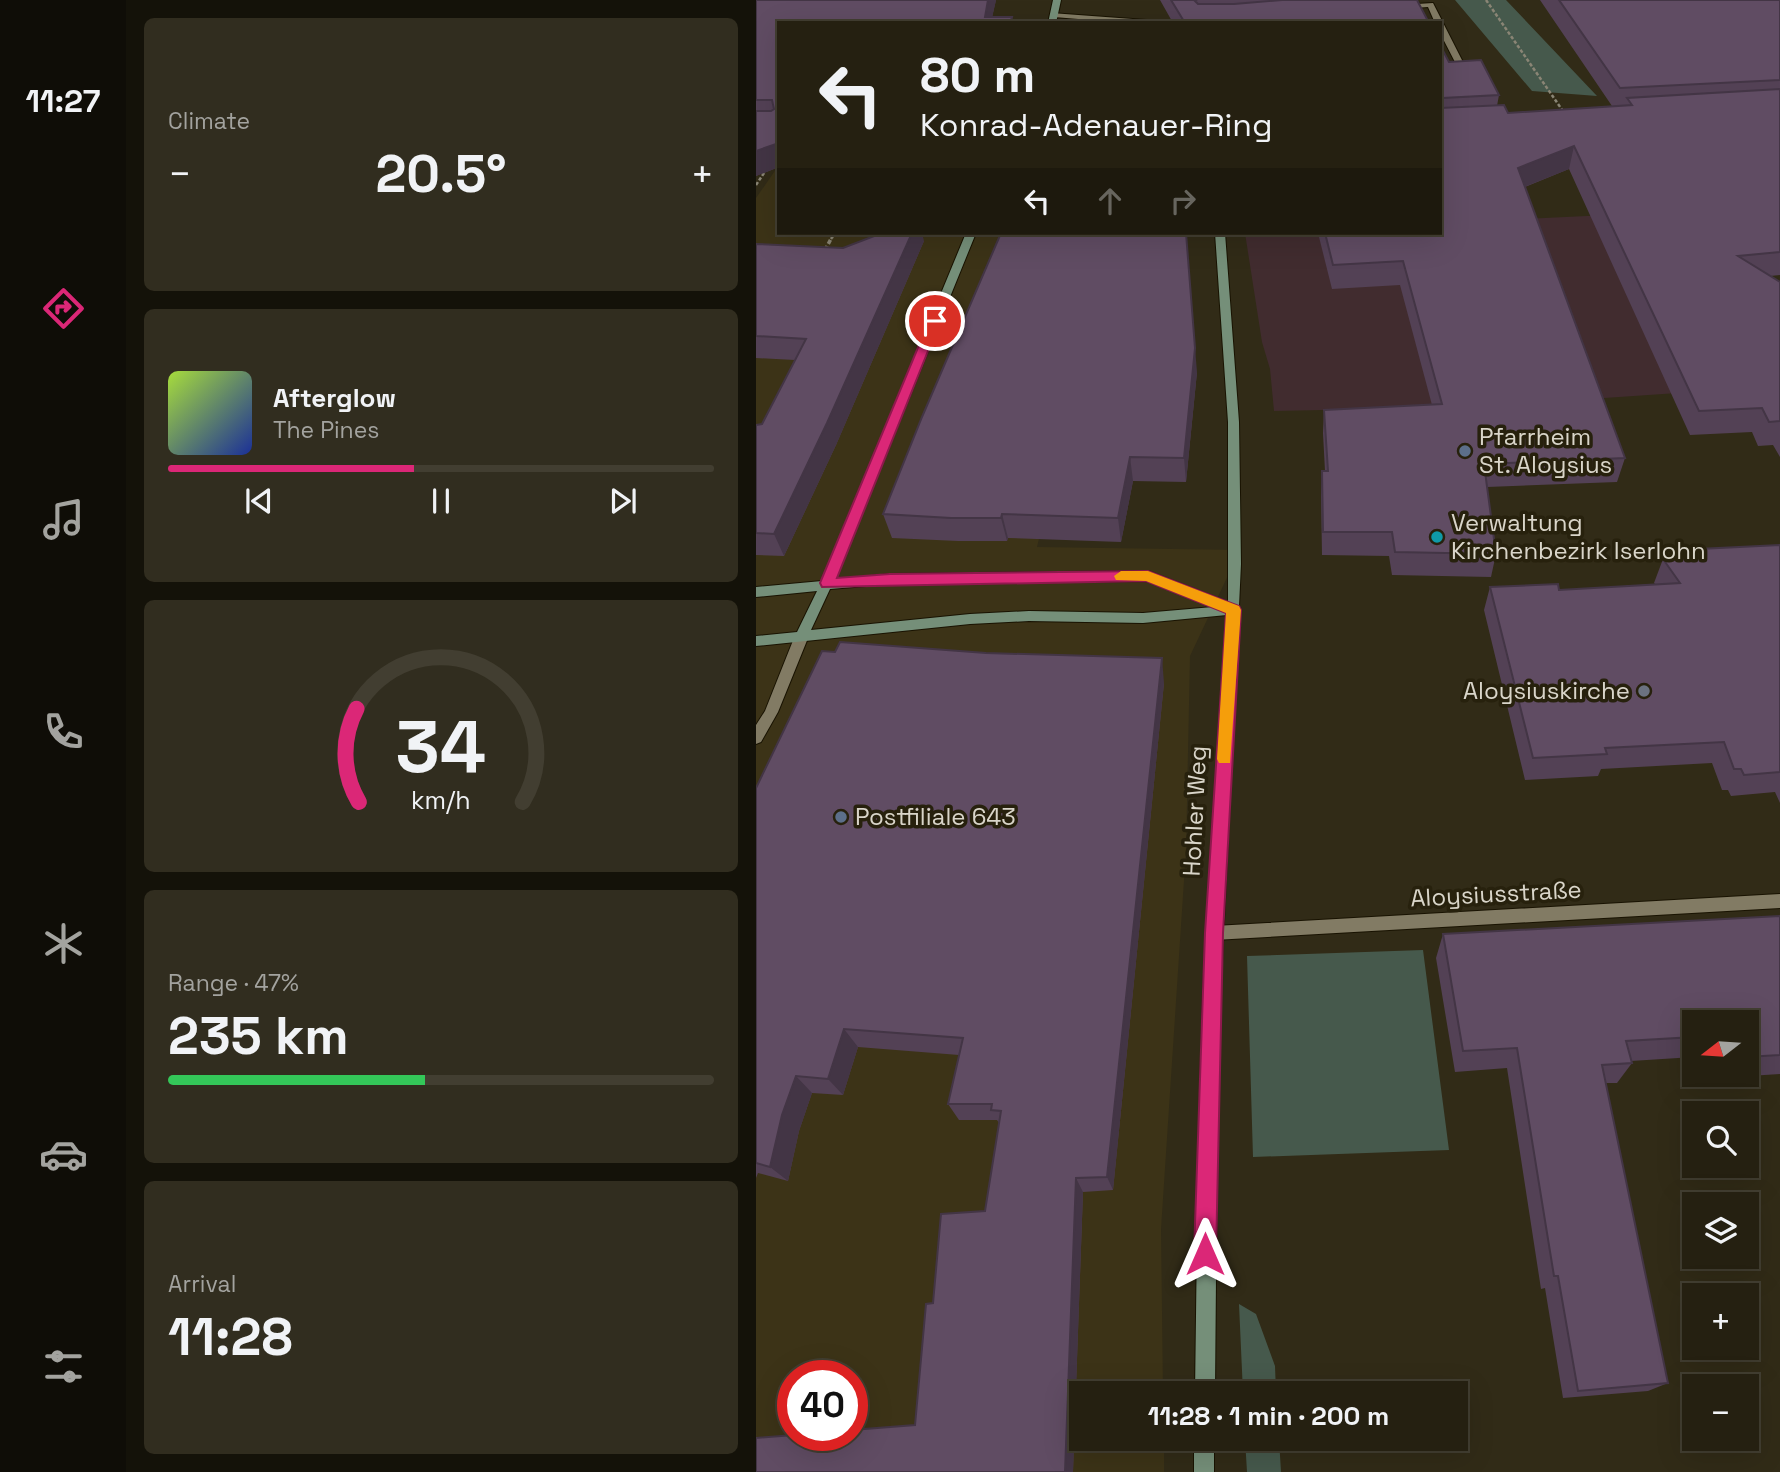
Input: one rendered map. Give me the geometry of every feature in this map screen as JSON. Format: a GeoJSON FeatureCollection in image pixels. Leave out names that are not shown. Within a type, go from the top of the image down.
{"type":"FeatureCollection","features":[{"type":"Feature","properties":{"kind":"street"},"geometry":{"type":"LineString","coordinates":[[1057,0],[1053,19],[1106,21]]}},
{"type":"Feature","properties":{"kind":"street"},"geometry":{"type":"LineString","coordinates":[[1393,7],[1430,5],[1438,21]]}},
{"type":"Feature","properties":{"kind":"street"},"geometry":{"type":"LineString","coordinates":[[1442,28],[1461,66]]}},
{"type":"Feature","properties":{"kind":"street"},"geometry":{"type":"LineString","coordinates":[[756,738],[771,712],[827,583],[970,235]]}},
{"type":"Feature","properties":{"kind":"street","name":"Hohler Weg"},"geometry":{"type":"LineString","coordinates":[[1205,1381],[1205,1198],[1214,933],[1234,610],[1233,387],[1229,311],[1220,235]]}},
{"type":"Feature","properties":{"kind":"street"},"geometry":{"type":"LineString","coordinates":[[756,592],[827,583],[890,579],[1148,576],[1234,610]]}},
{"type":"Feature","properties":{"kind":"street"},"geometry":{"type":"LineString","coordinates":[[756,641],[970,619],[1029,616],[1143,618],[1234,610]]}},
{"type":"Feature","properties":{"kind":"street","name":"Aloysiusstraße"},"geometry":{"type":"LineString","coordinates":[[1214,933],[1780,901]]}},
{"type":"Feature","properties":{"kind":"street"},"geometry":{"type":"LineString","coordinates":[[1204,1472],[1205,1451]]}},
{"type":"Feature","properties":{"kind":"path"},"geometry":{"type":"LineString","coordinates":[[1486,0],[1568,118]]}},
{"type":"Feature","properties":{"kind":"path"},"geometry":{"type":"LineString","coordinates":[[756,185],[766,170]]}},
{"type":"Feature","properties":{"kind":"path"},"geometry":{"type":"LineString","coordinates":[[820,259],[834,235]]}},
{"type":"Feature","properties":{"kind":"shaded area"},"geometry":{"type":"Polygon","coordinates":[[[777,168],[777,235],[1111,235],[1037,547],[1240,550],[1190,656],[1186,850],[1161,1229],[1163,1381],[1069,1381],[1069,1451],[1164,1451],[1164,1472],[756,1472],[756,198],[777,168]]]}},
{"type":"Feature","properties":{"kind":"shaded area"},"geometry":{"type":"Polygon","coordinates":[[[1649,213],[1780,386],[1471,407],[1274,411],[1270,369],[1262,342],[1245,235],[1442,235],[1442,223],[1649,213]]]}},
{"type":"Feature","properties":{"kind":"green space"},"geometry":{"type":"Polygon","coordinates":[[[1455,0],[1506,0],[1597,96],[1532,91],[1455,0]]]}},
{"type":"Feature","properties":{"kind":"green space"},"geometry":{"type":"Polygon","coordinates":[[[1423,950],[1449,1150],[1253,1157],[1247,956],[1423,950]]]}},
{"type":"Feature","properties":{"kind":"green space"},"geometry":{"type":"Polygon","coordinates":[[[1239,1304],[1256,1314],[1275,1366],[1276,1381],[1242,1381],[1239,1304]]]}},
{"type":"Feature","properties":{"kind":"green space"},"geometry":{"type":"Polygon","coordinates":[[[1246,1451],[1280,1451],[1281,1472],[1247,1472],[1246,1451]]]}},
{"type":"Feature","properties":{"kind":"building"},"geometry":{"type":"Polygon","coordinates":[[[756,0],[988,0],[985,17],[1012,17],[1011,21],[777,21],[777,144],[756,151],[756,111],[774,109],[772,100],[756,100],[756,0]]]}},
{"type":"Feature","properties":{"kind":"building"},"geometry":{"type":"Polygon","coordinates":[[[1171,0],[1197,0],[1195,1],[1198,4],[1234,4],[1282,0],[1417,0],[1428,21],[1184,21],[1171,0]]]}},
{"type":"Feature","properties":{"kind":"building"},"geometry":{"type":"Polygon","coordinates":[[[1559,0],[1780,0],[1780,80],[1620,88],[1559,0]]]}},
{"type":"Feature","properties":{"kind":"building"},"geometry":{"type":"Polygon","coordinates":[[[1442,49],[1449,62],[1481,60],[1499,95],[1443,98],[1442,103],[1442,49]]]}},
{"type":"Feature","properties":{"kind":"building"},"geometry":{"type":"Polygon","coordinates":[[[1780,89],[1780,252],[1738,256],[1780,282],[1780,421],[1769,422],[1762,408],[1699,411],[1574,146],[1518,168],[1625,458],[1484,464],[1496,554],[1395,552],[1392,532],[1323,532],[1322,471],[1328,471],[1324,410],[1442,404],[1403,261],[1333,265],[1326,235],[1442,235],[1442,108],[1504,105],[1508,113],[1632,105],[1627,98],[1780,89]]]}},
{"type":"Feature","properties":{"kind":"building"},"geometry":{"type":"Polygon","coordinates":[[[877,235],[911,235],[774,534],[756,533],[756,425],[762,424],[806,339],[756,336],[756,244],[843,248],[877,235]]]}},
{"type":"Feature","properties":{"kind":"building"},"geometry":{"type":"Polygon","coordinates":[[[1000,235],[1186,235],[1195,348],[1184,458],[1130,457],[1118,518],[1002,514],[1001,518],[951,518],[883,514],[1000,235]]]}},
{"type":"Feature","properties":{"kind":"building","name":"Aloysiuskirche"},"geometry":{"type":"Polygon","coordinates":[[[1780,545],[1780,772],[1744,775],[1741,769],[1734,769],[1724,742],[1605,748],[1607,754],[1533,758],[1490,587],[1558,584],[1559,590],[1680,583],[1663,559],[1704,558],[1699,549],[1780,545]]]}},
{"type":"Feature","properties":{"kind":"building"},"geometry":{"type":"Polygon","coordinates":[[[840,642],[986,653],[1162,658],[1107,1177],[1076,1178],[1065,1472],[756,1472],[756,1438],[777,1436],[777,1451],[868,1451],[868,1429],[915,1425],[926,1304],[933,1303],[941,1214],[985,1211],[1001,1111],[991,1110],[992,1104],[948,1104],[963,1038],[844,1029],[828,1079],[796,1076],[782,1115],[770,1167],[756,1163],[756,788],[822,651],[835,652],[840,642]]]}},
{"type":"Feature","properties":{"kind":"building"},"geometry":{"type":"Polygon","coordinates":[[[1780,916],[1780,1055],[1759,1056],[1759,1010],[1682,1010],[1682,1038],[1626,1041],[1632,1063],[1602,1065],[1668,1383],[1578,1391],[1558,1276],[1554,1276],[1517,1048],[1463,1051],[1443,934],[1780,916]]]}},
{"type":"Feature","properties":{"kind":"slow traffic"},"geometry":{"type":"LineString","coordinates":[[1121,576],[1148,576],[1234,610],[1225,759]]}},
{"type":"Feature","properties":{"kind":"place","name":"Pfarrheim St. Aloysius"},"geometry":{"type":"Point","coordinates":[1465,451]}},
{"type":"Feature","properties":{"kind":"place","name":"Verwaltung Kirchenbezirk Iserlohn"},"geometry":{"type":"Point","coordinates":[1437,537]}},
{"type":"Feature","properties":{"kind":"place","name":"Aloysiuskirche"},"geometry":{"type":"Point","coordinates":[1644,691]}},
{"type":"Feature","properties":{"kind":"place","name":"Postfiliale 643"},"geometry":{"type":"Point","coordinates":[841,817]}},
{"type":"Feature","properties":{"kind":"route"},"geometry":{"type":"LineString","coordinates":[[935,321],[827,583],[890,579],[1148,576],[1234,610],[1214,933],[1205,1254]]}}]}
